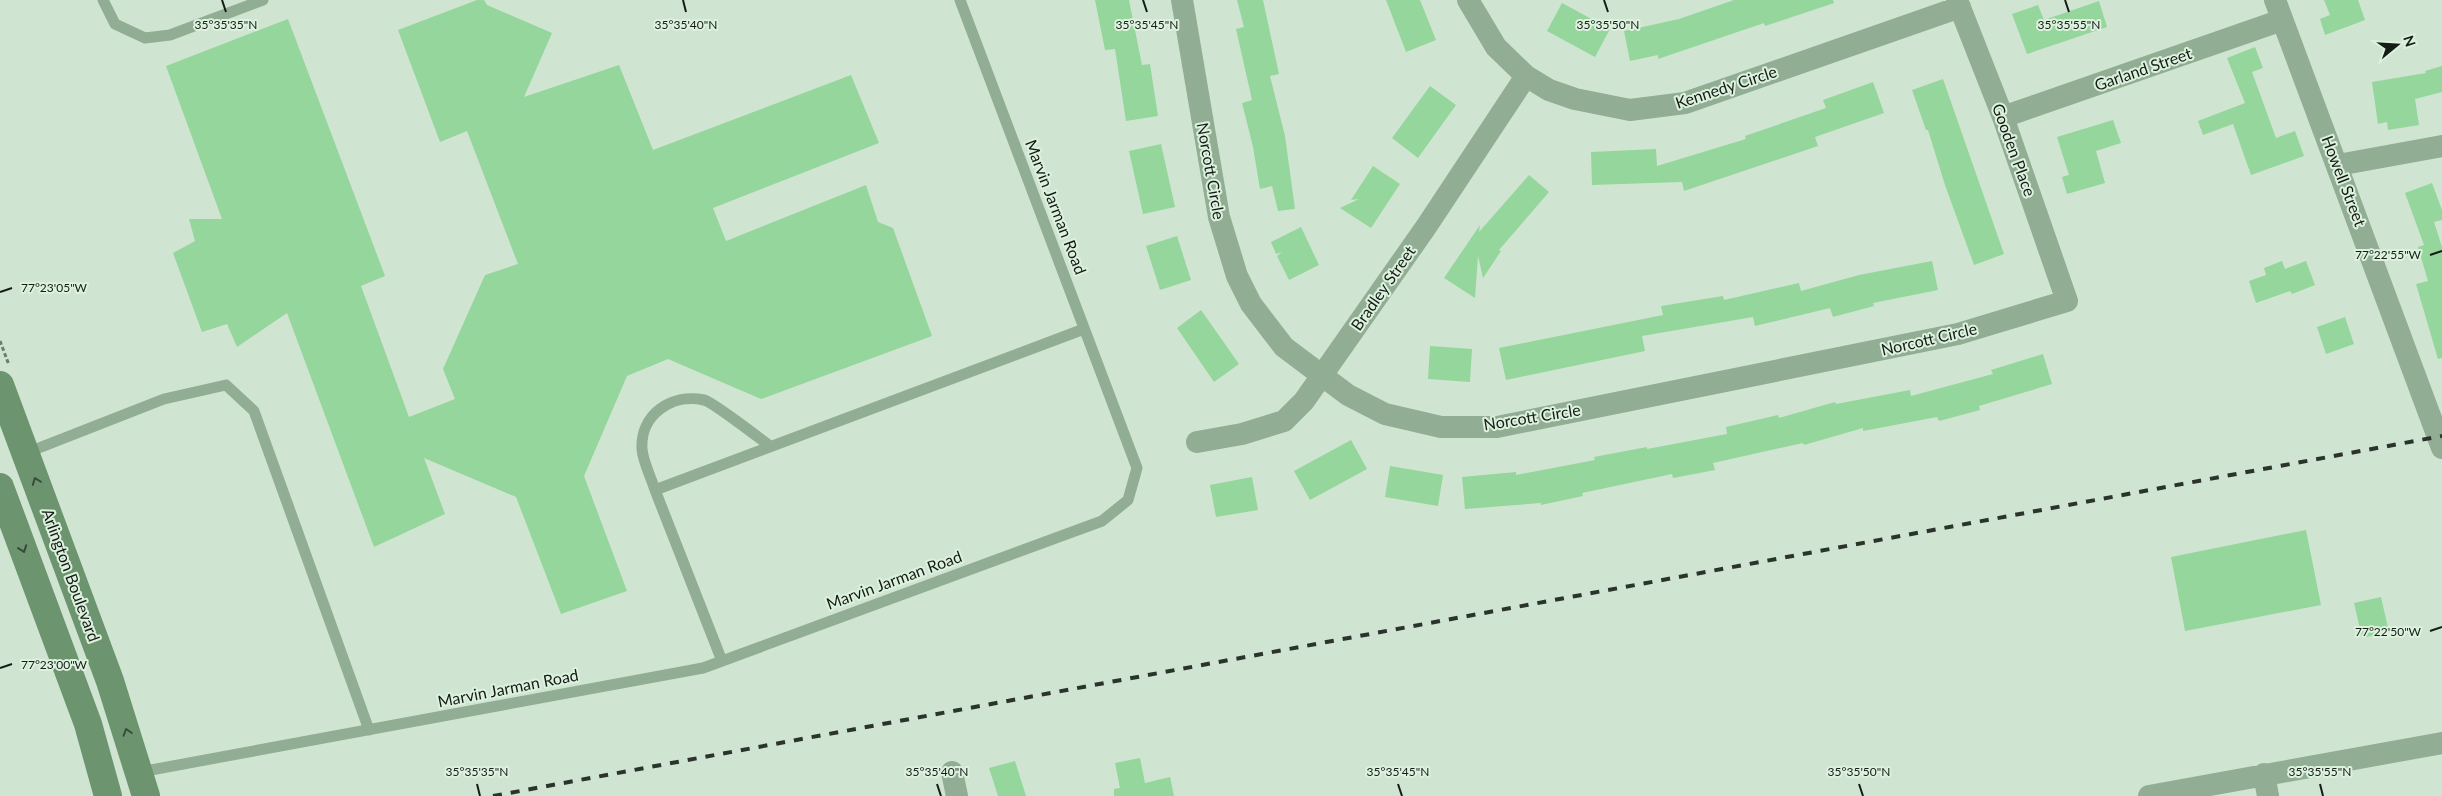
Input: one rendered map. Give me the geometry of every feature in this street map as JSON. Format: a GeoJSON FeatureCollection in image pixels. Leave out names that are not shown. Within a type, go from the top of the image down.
{"type":"FeatureCollection","features":[{"type":"Feature","properties":{"kind":"main road","name":"Arlington Boulevard"},"geometry":{"type":"LineString","coordinates":[[0,385],[110,681],[143,784]]}},
{"type":"Feature","properties":{"kind":"main road"},"geometry":{"type":"LineString","coordinates":[[0,487],[88,724],[108,796]]}},
{"type":"Feature","properties":{"kind":"main road"},"geometry":{"type":"LineString","coordinates":[[51,625],[95,699],[118,764],[143,784]]}},
{"type":"Feature","properties":{"kind":"street","name":"Norcott Circle"},"geometry":{"type":"LineString","coordinates":[[1182,0],[1219,217],[1237,276],[1250,304],[1284,347],[1348,395],[1385,414],[1441,426],[1497,427],[1958,334],[2067,301]]}},
{"type":"Feature","properties":{"kind":"street","name":"Kennedy Circle"},"geometry":{"type":"LineString","coordinates":[[1468,0],[1496,47],[1526,76],[1549,90],[1575,99],[1630,110],[1685,103],[1958,4]]}},
{"type":"Feature","properties":{"kind":"street","name":"Gooden Place"},"geometry":{"type":"LineString","coordinates":[[1958,4],[2003,117],[2067,301]]}},
{"type":"Feature","properties":{"kind":"street","name":"Garland Street"},"geometry":{"type":"LineString","coordinates":[[2003,117],[2278,10]]}},
{"type":"Feature","properties":{"kind":"street","name":"Howell Street"},"geometry":{"type":"LineString","coordinates":[[2278,10],[2338,165],[2434,400],[2442,448]]}},
{"type":"Feature","properties":{"kind":"street","name":"Bradley Street"},"geometry":{"type":"LineString","coordinates":[[1197,442],[1242,434],[1284,422],[1304,402],[1426,227],[1526,76]]}},
{"type":"Feature","properties":{"kind":"street"},"geometry":{"type":"LineString","coordinates":[[2338,165],[2442,146]]}},
{"type":"Feature","properties":{"kind":"street"},"geometry":{"type":"LineString","coordinates":[[2149,796],[2442,743]]}},
{"type":"Feature","properties":{"kind":"street"},"geometry":{"type":"LineString","coordinates":[[952,772],[958,796]]}},
{"type":"Feature","properties":{"kind":"street"},"geometry":{"type":"LineString","coordinates":[[2264,774],[2268,796]]}},
{"type":"Feature","properties":{"kind":"lane"},"geometry":{"type":"LineString","coordinates":[[103,0],[115,24],[144,38],[170,35],[263,0]]}},
{"type":"Feature","properties":{"kind":"lane","name":"Marvin Jarman Road"},"geometry":{"type":"LineString","coordinates":[[143,784],[369,730],[703,668],[1102,521],[1128,500],[1137,468],[960,0]]}},
{"type":"Feature","properties":{"kind":"lane"},"geometry":{"type":"LineString","coordinates":[[655,490],[1084,329]]}},
{"type":"Feature","properties":{"kind":"lane"},"geometry":{"type":"LineString","coordinates":[[26,453],[164,399],[226,385],[254,411],[369,730]]}},
{"type":"Feature","properties":{"kind":"lane"},"geometry":{"type":"LineString","coordinates":[[722,661],[655,490],[642,450],[644,429],[651,416],[665,405],[684,399],[706,400],[770,446]]}},
{"type":"Feature","properties":{"kind":"building"},"geometry":{"type":"Polygon","coordinates":[[[477,0],[484,0],[487,5],[552,33],[524,97],[619,65],[653,150],[851,75],[879,143],[713,208],[726,241],[866,185],[878,222],[893,228],[932,336],[761,399],[668,359],[627,376],[584,476],[627,591],[561,614],[516,497],[424,458],[445,514],[374,547],[287,313],[237,347],[227,324],[202,332],[173,253],[195,241],[189,219],[222,219],[166,66],[288,19],[385,276],[361,286],[409,417],[455,399],[443,369],[485,275],[518,264],[467,131],[440,142],[398,30],[477,0]]]}},
{"type":"Feature","properties":{"kind":"building"},"geometry":{"type":"Polygon","coordinates":[[[1095,0],[1129,0],[1142,65],[1150,64],[1158,116],[1126,121],[1115,49],[1105,50],[1095,0]]]}},
{"type":"Feature","properties":{"kind":"building"},"geometry":{"type":"Polygon","coordinates":[[[1237,0],[1263,0],[1279,74],[1270,76],[1285,136],[1295,209],[1278,211],[1272,186],[1260,189],[1253,147],[1242,103],[1252,100],[1236,29],[1244,27],[1237,0]]]}},
{"type":"Feature","properties":{"kind":"building"},"geometry":{"type":"Polygon","coordinates":[[[1386,0],[1420,0],[1436,40],[1406,52],[1386,0]]]}},
{"type":"Feature","properties":{"kind":"building"},"geometry":{"type":"Polygon","coordinates":[[[1734,0],[1833,0],[1834,3],[1765,26],[1764,23],[1658,59],[1658,55],[1630,61],[1624,31],[1679,19],[1734,0]]]}},
{"type":"Feature","properties":{"kind":"building"},"geometry":{"type":"Polygon","coordinates":[[[2324,0],[2358,0],[2365,20],[2325,35],[2320,19],[2330,15],[2324,0]]]}},
{"type":"Feature","properties":{"kind":"building"},"geometry":{"type":"Polygon","coordinates":[[[2099,1],[2107,27],[2027,54],[2012,14],[2038,5],[2044,20],[2099,1]]]}},
{"type":"Feature","properties":{"kind":"building"},"geometry":{"type":"Polygon","coordinates":[[[1562,3],[1610,29],[1595,57],[1547,31],[1562,3]]]}},
{"type":"Feature","properties":{"kind":"building"},"geometry":{"type":"Polygon","coordinates":[[[2255,47],[2263,68],[2252,72],[2276,138],[2295,131],[2304,156],[2251,175],[2233,124],[2203,135],[2198,121],[2245,103],[2227,58],[2255,47]]]}},
{"type":"Feature","properties":{"kind":"building"},"geometry":{"type":"Polygon","coordinates":[[[2442,66],[2442,92],[2415,99],[2419,125],[2388,130],[2387,122],[2378,124],[2372,82],[2426,73],[2425,71],[2442,66]]]}},
{"type":"Feature","properties":{"kind":"building"},"geometry":{"type":"Polygon","coordinates":[[[1943,79],[2004,254],[1974,265],[1945,185],[1928,130],[1926,130],[1912,90],[1943,79]]]}},
{"type":"Feature","properties":{"kind":"building"},"geometry":{"type":"Polygon","coordinates":[[[1873,82],[1884,113],[1815,137],[1818,146],[1684,191],[1682,182],[1592,185],[1591,152],[1656,149],[1657,166],[1746,139],[1745,136],[1826,108],[1823,100],[1873,82]]]}},
{"type":"Feature","properties":{"kind":"building"},"geometry":{"type":"Polygon","coordinates":[[[1430,86],[1456,105],[1418,158],[1392,138],[1430,86]]]}},
{"type":"Feature","properties":{"kind":"building"},"geometry":{"type":"Polygon","coordinates":[[[2113,120],[2121,143],[2096,151],[2105,183],[2067,194],[2062,177],[2069,175],[2057,137],[2113,120]]]}},
{"type":"Feature","properties":{"kind":"building"},"geometry":{"type":"Polygon","coordinates":[[[1161,144],[1175,207],[1143,214],[1129,151],[1161,144]]]}},
{"type":"Feature","properties":{"kind":"building"},"geometry":{"type":"Polygon","coordinates":[[[1373,166],[1400,184],[1371,228],[1340,208],[1359,199],[1351,200],[1373,166]]]}},
{"type":"Feature","properties":{"kind":"building"},"geometry":{"type":"Polygon","coordinates":[[[1529,175],[1549,192],[1499,250],[1501,251],[1483,278],[1478,256],[1475,298],[1444,278],[1480,225],[1479,232],[1529,175]]]}},
{"type":"Feature","properties":{"kind":"building"},"geometry":{"type":"Polygon","coordinates":[[[2432,183],[2442,210],[2442,220],[2434,222],[2442,247],[2442,358],[2438,359],[2416,284],[2428,281],[2418,247],[2424,245],[2405,193],[2432,183]]]}},
{"type":"Feature","properties":{"kind":"building"},"geometry":{"type":"Polygon","coordinates":[[[1301,227],[1319,265],[1289,280],[1277,256],[1282,252],[1276,254],[1271,242],[1301,227]]]}},
{"type":"Feature","properties":{"kind":"building"},"geometry":{"type":"Polygon","coordinates":[[[1177,236],[1191,280],[1160,290],[1146,246],[1177,236]]]}},
{"type":"Feature","properties":{"kind":"building"},"geometry":{"type":"Polygon","coordinates":[[[1932,261],[1938,290],[1873,303],[1874,306],[1833,317],[1830,308],[1755,326],[1753,317],[1642,336],[1645,351],[1506,380],[1499,348],[1663,315],[1661,306],[1723,296],[1724,300],[1799,283],[1801,291],[1859,275],[1932,261]]]}},
{"type":"Feature","properties":{"kind":"building"},"geometry":{"type":"Polygon","coordinates":[[[2282,261],[2285,269],[2306,261],[2315,285],[2292,294],[2290,291],[2256,303],[2249,281],[2266,275],[2264,268],[2282,261]]]}},
{"type":"Feature","properties":{"kind":"building"},"geometry":{"type":"Polygon","coordinates":[[[1201,310],[1239,364],[1214,382],[1177,328],[1201,310]]]}},
{"type":"Feature","properties":{"kind":"building"},"geometry":{"type":"Polygon","coordinates":[[[2345,317],[2354,344],[2326,354],[2317,327],[2345,317]]]}},
{"type":"Feature","properties":{"kind":"building"},"geometry":{"type":"Polygon","coordinates":[[[1430,346],[1472,349],[1470,382],[1428,379],[1430,346]]]}},
{"type":"Feature","properties":{"kind":"building"},"geometry":{"type":"Polygon","coordinates":[[[2043,354],[2052,384],[1979,406],[1980,410],[1939,421],[1937,417],[1863,431],[1863,428],[1804,445],[1803,443],[1713,463],[1715,470],[1673,478],[1672,474],[1582,493],[1583,496],[1541,505],[1541,503],[1465,509],[1462,477],[1516,472],[1516,475],[1595,460],[1594,457],[1727,434],[1726,427],[1778,415],[1779,418],[1835,402],[1836,404],[1910,390],[1911,396],[1993,374],[1991,370],[2043,354]]]}},
{"type":"Feature","properties":{"kind":"building"},"geometry":{"type":"Polygon","coordinates":[[[1351,440],[1367,469],[1310,500],[1294,471],[1351,440]]]}},
{"type":"Feature","properties":{"kind":"building"},"geometry":{"type":"Polygon","coordinates":[[[1390,466],[1443,475],[1438,506],[1385,497],[1390,466]]]}},
{"type":"Feature","properties":{"kind":"building"},"geometry":{"type":"Polygon","coordinates":[[[1252,477],[1258,510],[1216,517],[1210,485],[1252,477]]]}},
{"type":"Feature","properties":{"kind":"building"},"geometry":{"type":"Polygon","coordinates":[[[2306,530],[2321,605],[2185,631],[2171,557],[2306,530]]]}},
{"type":"Feature","properties":{"kind":"building"},"geometry":{"type":"Polygon","coordinates":[[[2381,597],[2389,632],[2362,638],[2354,603],[2381,597]]]}},
{"type":"Feature","properties":{"kind":"building"},"geometry":{"type":"Polygon","coordinates":[[[1140,758],[1145,783],[1170,777],[1174,796],[1114,796],[1114,789],[1120,788],[1115,763],[1140,758]]]}},
{"type":"Feature","properties":{"kind":"building"},"geometry":{"type":"Polygon","coordinates":[[[1015,761],[1026,796],[998,796],[989,768],[1015,761]]]}},
{"type":"Feature","properties":{"kind":"railway"},"geometry":{"type":"LineString","coordinates":[[493,796],[2442,436]]}}]}
